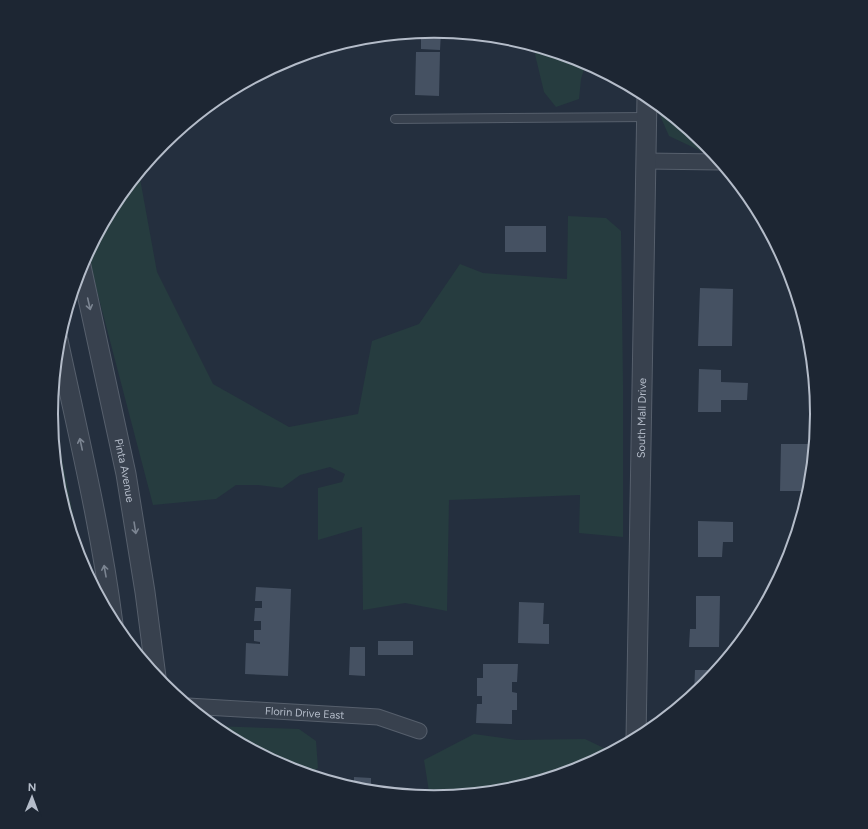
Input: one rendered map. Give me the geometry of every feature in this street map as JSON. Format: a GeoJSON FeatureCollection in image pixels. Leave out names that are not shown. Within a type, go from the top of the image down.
{"type":"FeatureCollection","features":[{"type":"Feature","properties":{"kind":"street","name":"South Mall Drive"},"geometry":{"type":"LineString","coordinates":[[636,732],[647,104]]}},
{"type":"Feature","properties":{"kind":"street"},"geometry":{"type":"LineString","coordinates":[[645,161],[713,162]]}},
{"type":"Feature","properties":{"kind":"street","name":"Pinta Avenue"},"geometry":{"type":"LineString","coordinates":[[83,278],[126,474],[145,592],[155,667]]}},
{"type":"Feature","properties":{"kind":"street"},"geometry":{"type":"LineString","coordinates":[[62,359],[89,484],[111,608]]}},
{"type":"Feature","properties":{"kind":"street","name":"Florin Drive East"},"geometry":{"type":"LineString","coordinates":[[197,707],[378,717],[419,731]]}},
{"type":"Feature","properties":{"kind":"lane"},"geometry":{"type":"LineString","coordinates":[[395,119],[647,118]]}},
{"type":"Feature","properties":{"kind":"green space"},"geometry":{"type":"Polygon","coordinates":[[[534,52],[555,58],[584,70],[581,79],[579,99],[556,107],[544,92],[534,52]]]}},
{"type":"Feature","properties":{"kind":"green space"},"geometry":{"type":"Polygon","coordinates":[[[659,113],[682,131],[702,150],[701,151],[669,136],[659,113]]]}},
{"type":"Feature","properties":{"kind":"green space"},"geometry":{"type":"Polygon","coordinates":[[[140,179],[157,272],[213,384],[289,427],[358,414],[372,341],[419,324],[460,264],[483,273],[567,279],[568,216],[606,218],[621,231],[623,537],[579,533],[580,495],[449,500],[447,611],[405,603],[363,610],[362,527],[318,540],[318,488],[342,482],[345,474],[330,467],[300,475],[282,488],[258,485],[236,485],[216,499],[153,505],[89,262],[108,226],[140,179]]]}},
{"type":"Feature","properties":{"kind":"green space"},"geometry":{"type":"Polygon","coordinates":[[[58,438],[78,537],[65,488],[58,438]]]}},
{"type":"Feature","properties":{"kind":"green space"},"geometry":{"type":"Polygon","coordinates":[[[223,726],[299,729],[316,741],[318,768],[313,771],[267,752],[223,726]]]}},
{"type":"Feature","properties":{"kind":"green space"},"geometry":{"type":"Polygon","coordinates":[[[474,734],[517,740],[585,739],[606,749],[555,771],[531,778],[483,788],[459,790],[429,791],[424,760],[474,734]]]}},
{"type":"Feature","properties":{"kind":"building"},"geometry":{"type":"Polygon","coordinates":[[[441,38],[440,50],[421,49],[421,39],[441,38]]]}},
{"type":"Feature","properties":{"kind":"building"},"geometry":{"type":"Polygon","coordinates":[[[416,52],[440,52],[439,96],[415,95],[416,52]]]}},
{"type":"Feature","properties":{"kind":"building"},"geometry":{"type":"Polygon","coordinates":[[[505,226],[546,226],[546,252],[505,252],[505,226]]]}},
{"type":"Feature","properties":{"kind":"building"},"geometry":{"type":"Polygon","coordinates":[[[700,288],[733,289],[732,346],[698,346],[700,288]]]}},
{"type":"Feature","properties":{"kind":"building"},"geometry":{"type":"Polygon","coordinates":[[[699,369],[721,370],[721,382],[748,383],[747,400],[721,400],[721,412],[698,412],[699,369]]]}},
{"type":"Feature","properties":{"kind":"building"},"geometry":{"type":"Polygon","coordinates":[[[781,444],[809,444],[802,491],[780,491],[781,444]]]}},
{"type":"Feature","properties":{"kind":"building"},"geometry":{"type":"Polygon","coordinates":[[[698,521],[733,522],[733,542],[723,542],[722,557],[698,557],[698,521]]]}},
{"type":"Feature","properties":{"kind":"building"},"geometry":{"type":"Polygon","coordinates":[[[256,587],[291,589],[288,676],[245,674],[246,643],[260,644],[260,642],[254,641],[254,630],[261,630],[261,621],[254,621],[255,608],[262,608],[262,601],[255,601],[256,587]]]}},
{"type":"Feature","properties":{"kind":"building"},"geometry":{"type":"Polygon","coordinates":[[[696,596],[720,596],[719,647],[689,647],[690,629],[696,629],[696,596]]]}},
{"type":"Feature","properties":{"kind":"building"},"geometry":{"type":"Polygon","coordinates":[[[519,602],[544,603],[543,624],[549,624],[549,644],[518,643],[519,602]]]}},
{"type":"Feature","properties":{"kind":"building"},"geometry":{"type":"Polygon","coordinates":[[[378,641],[413,641],[413,655],[378,655],[378,641]]]}},
{"type":"Feature","properties":{"kind":"building"},"geometry":{"type":"Polygon","coordinates":[[[350,647],[365,647],[365,676],[349,675],[350,647]]]}},
{"type":"Feature","properties":{"kind":"building"},"geometry":{"type":"Polygon","coordinates":[[[483,664],[518,664],[517,682],[512,682],[512,692],[517,693],[517,710],[512,710],[512,724],[476,723],[477,704],[482,704],[482,696],[477,696],[477,678],[483,678],[483,664]]]}},
{"type":"Feature","properties":{"kind":"building"},"geometry":{"type":"Polygon","coordinates":[[[695,670],[710,670],[700,681],[694,686],[695,670]]]}},
{"type":"Feature","properties":{"kind":"building"},"geometry":{"type":"Polygon","coordinates":[[[354,777],[371,778],[371,786],[354,782],[354,777]]]}}]}
